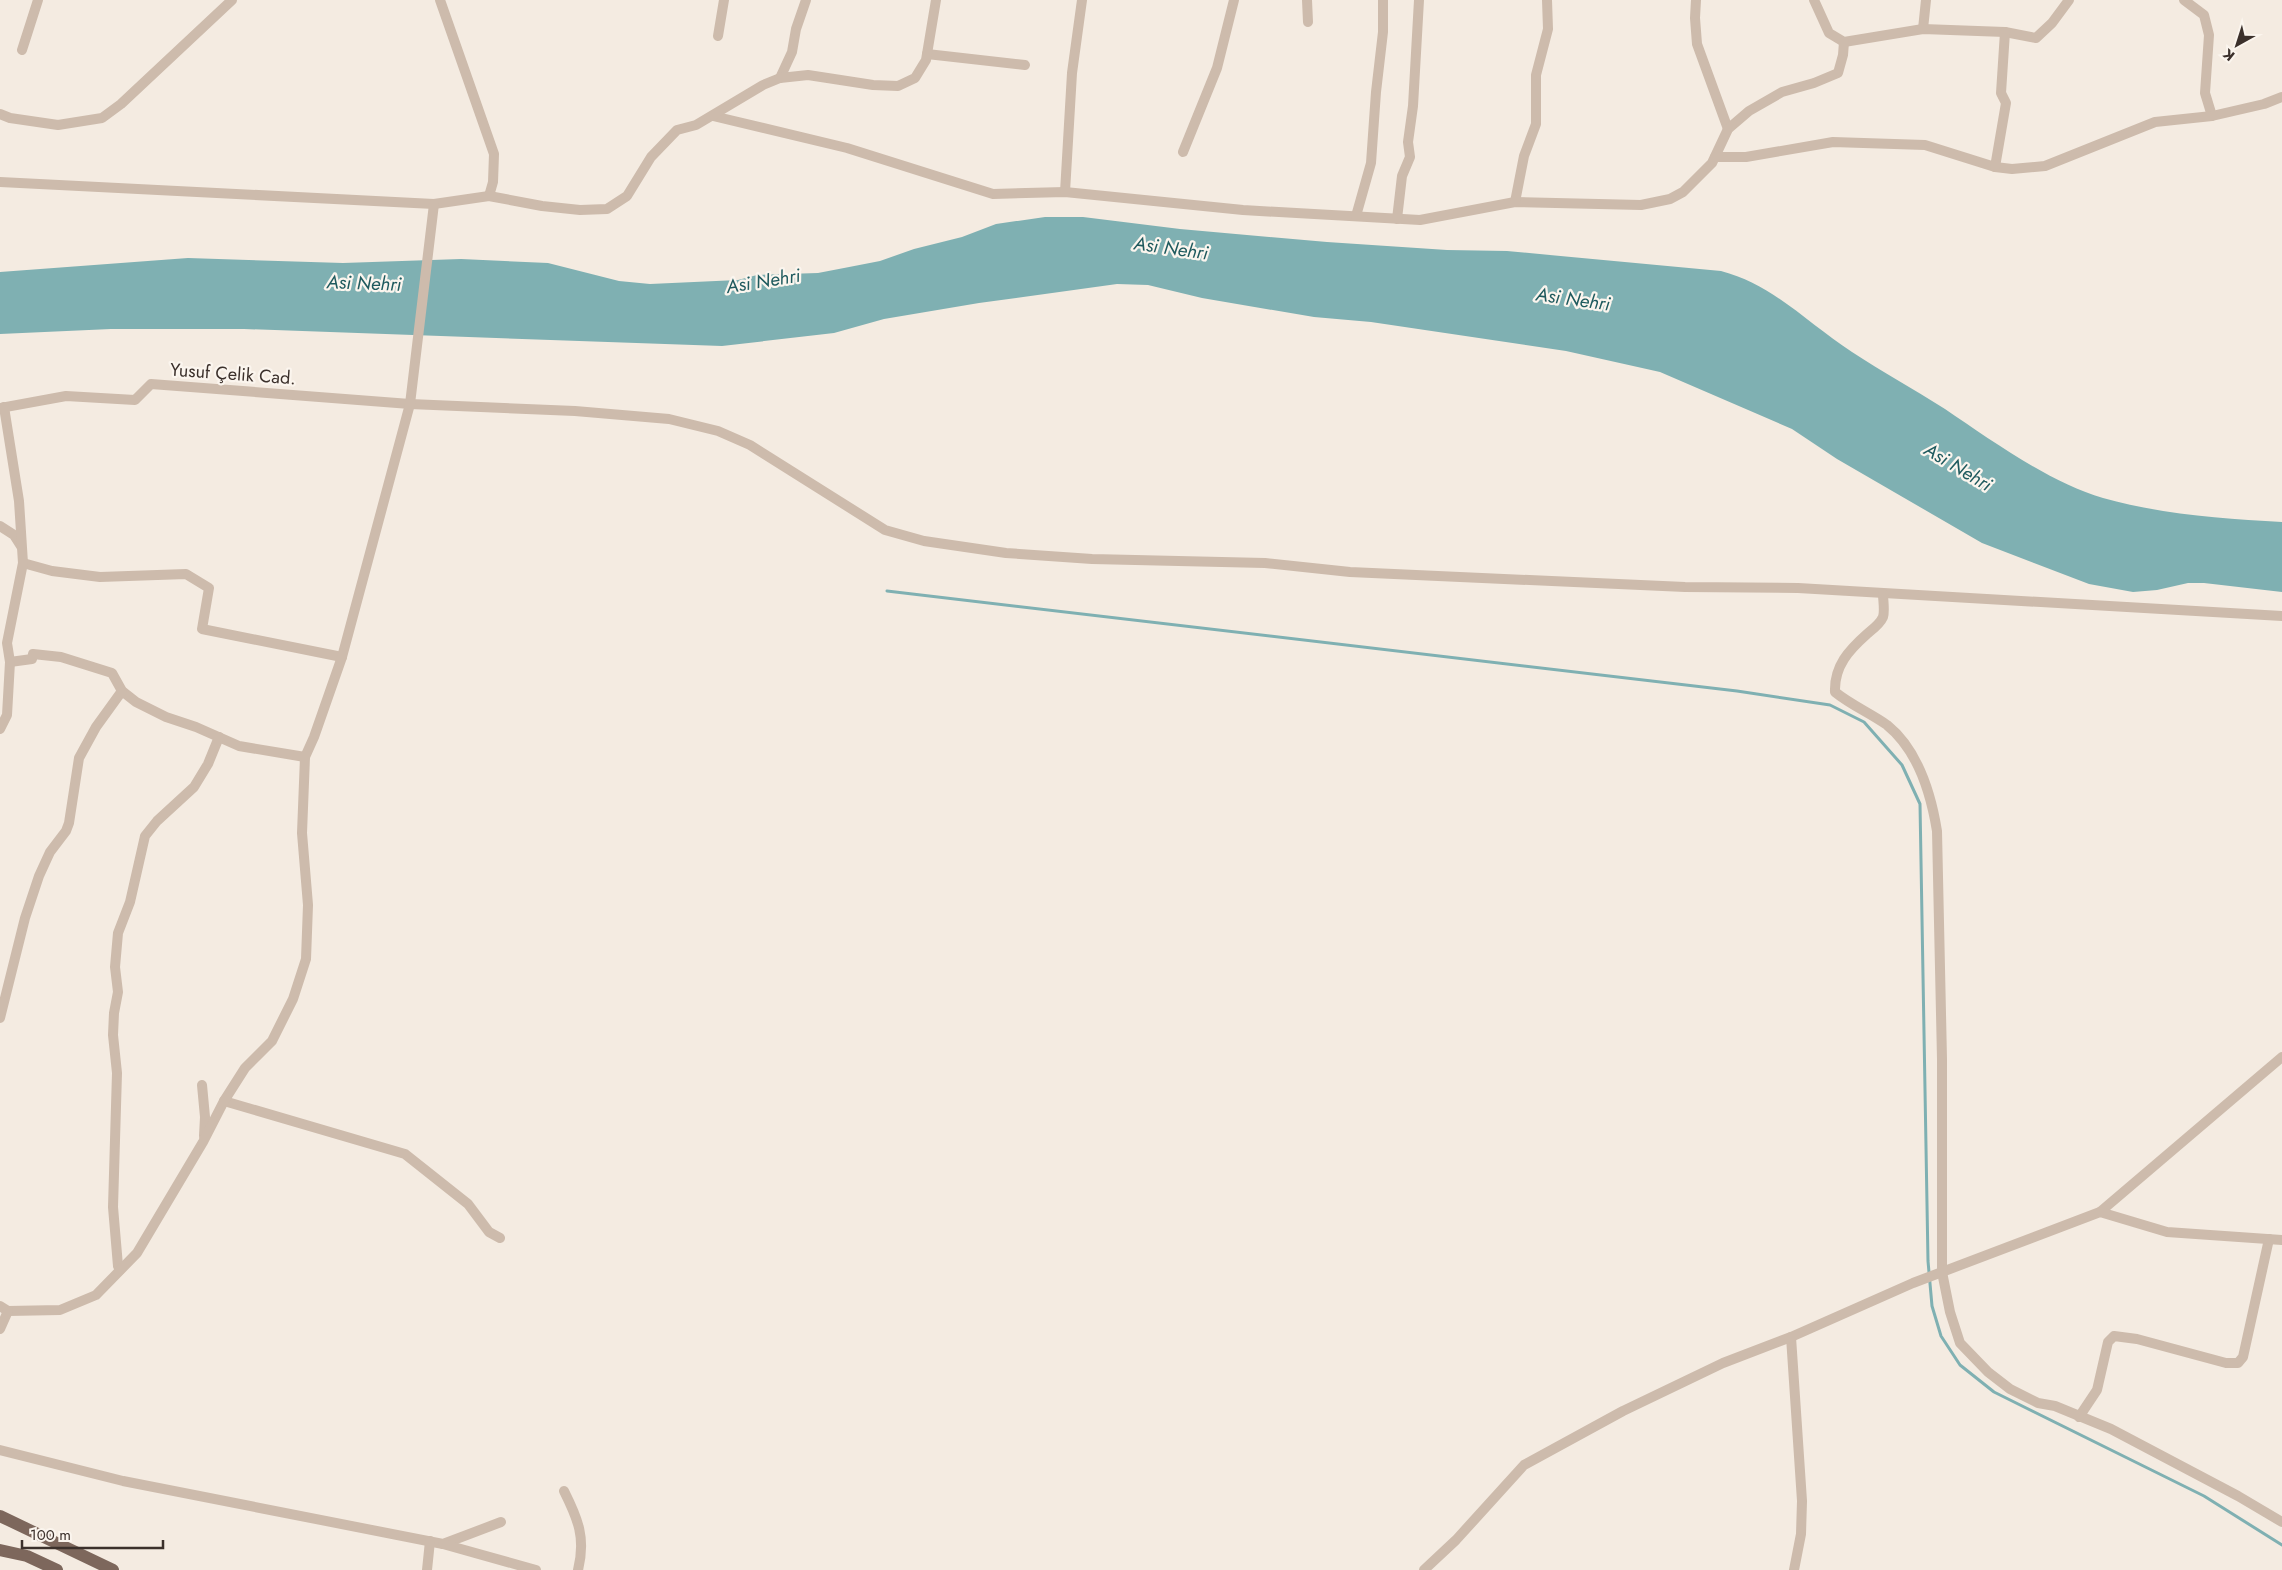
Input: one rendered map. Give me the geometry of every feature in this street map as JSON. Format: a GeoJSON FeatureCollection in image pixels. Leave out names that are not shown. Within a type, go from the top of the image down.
{"type":"FeatureCollection","features":[{"type":"Feature","properties":{"kind":"main road"},"geometry":{"type":"LineString","coordinates":[[0,1516],[112,1570]]}},
{"type":"Feature","properties":{"kind":"main road"},"geometry":{"type":"LineString","coordinates":[[0,1550],[27,1556],[57,1570]]}},
{"type":"Feature","properties":{"kind":"street"},"geometry":{"type":"LineString","coordinates":[[22,50],[38,0]]}},
{"type":"Feature","properties":{"kind":"street"},"geometry":{"type":"LineString","coordinates":[[0,114],[10,118],[58,124],[102,118],[121,104],[232,0]]}},
{"type":"Feature","properties":{"kind":"street"},"geometry":{"type":"LineString","coordinates":[[440,0],[494,154],[493,182],[490,196]]}},
{"type":"Feature","properties":{"kind":"street"},"geometry":{"type":"LineString","coordinates":[[718,36],[724,0]]}},
{"type":"Feature","properties":{"kind":"street"},"geometry":{"type":"LineString","coordinates":[[780,78],[792,52],[796,29],[806,0]]}},
{"type":"Feature","properties":{"kind":"street"},"geometry":{"type":"LineString","coordinates":[[0,182],[434,208],[490,196],[542,206],[580,210],[607,209],[627,196],[651,157],[677,130],[696,125],[755,89],[780,78],[808,75],[873,85],[898,86],[915,78],[927,54],[936,0]]}},
{"type":"Feature","properties":{"kind":"street"},"geometry":{"type":"LineString","coordinates":[[1065,192],[1072,74],[1082,0]]}},
{"type":"Feature","properties":{"kind":"street"},"geometry":{"type":"LineString","coordinates":[[1183,152],[1217,68],[1234,0]]}},
{"type":"Feature","properties":{"kind":"street"},"geometry":{"type":"LineString","coordinates":[[1307,0],[1308,22]]}},
{"type":"Feature","properties":{"kind":"street"},"geometry":{"type":"LineString","coordinates":[[1356,216],[1371,163],[1383,32],[1383,0]]}},
{"type":"Feature","properties":{"kind":"street"},"geometry":{"type":"LineString","coordinates":[[1397,219],[1402,176],[1410,157],[1408,142],[1413,106],[1419,0]]}},
{"type":"Feature","properties":{"kind":"street"},"geometry":{"type":"LineString","coordinates":[[1515,202],[1524,156],[1536,124],[1536,75],[1548,29],[1547,0]]}},
{"type":"Feature","properties":{"kind":"street"},"geometry":{"type":"LineString","coordinates":[[1696,0],[1697,44],[1728,129]]}},
{"type":"Feature","properties":{"kind":"street"},"geometry":{"type":"LineString","coordinates":[[1814,0],[1829,34],[1844,42],[1922,30],[2005,32],[2036,38],[2052,23],[2069,0]]}},
{"type":"Feature","properties":{"kind":"street"},"geometry":{"type":"LineString","coordinates":[[1922,30],[1926,0]]}},
{"type":"Feature","properties":{"kind":"street"},"geometry":{"type":"LineString","coordinates":[[2184,0],[2204,16],[2209,35],[2204,93],[2212,116]]}},
{"type":"Feature","properties":{"kind":"street"},"geometry":{"type":"LineString","coordinates":[[1995,167],[2006,103],[2001,93],[2005,32]]}},
{"type":"Feature","properties":{"kind":"street"},"geometry":{"type":"LineString","coordinates":[[713,116],[846,148],[993,194],[1065,192],[1242,210],[1420,220],[1515,202],[1641,205],[1670,199],[1683,192],[1712,163],[1728,129],[1749,111],[1782,92],[1814,83],[1838,73],[1844,42]]}},
{"type":"Feature","properties":{"kind":"street"},"geometry":{"type":"LineString","coordinates":[[927,54],[1026,65]]}},
{"type":"Feature","properties":{"kind":"street"},"geometry":{"type":"LineString","coordinates":[[1715,157],[1746,157],[1834,142],[1925,145],[1995,167],[2012,169],[2045,166],[2155,122],[2212,116],[2264,104],[2282,97]]}},
{"type":"Feature","properties":{"kind":"street"},"geometry":{"type":"LineString","coordinates":[[0,1328],[4,1309],[60,1310],[96,1296],[137,1253],[203,1142],[224,1101],[245,1068],[272,1040],[293,999],[306,959],[308,905],[302,833],[305,757],[342,657],[410,404],[434,208]]}},
{"type":"Feature","properties":{"kind":"street","name":"Yusuf Çelik Cad."},"geometry":{"type":"LineString","coordinates":[[2,407],[66,396],[135,400],[151,384],[410,404],[606,413],[669,419],[705,427],[732,437],[766,454],[885,530],[902,536],[957,547],[1092,559],[1265,563],[1350,572],[1685,587],[1798,588],[2282,616]]}},
{"type":"Feature","properties":{"kind":"street"},"geometry":{"type":"LineString","coordinates":[[0,728],[7,715],[10,662],[4,641],[23,563],[19,501],[2,407]]}},
{"type":"Feature","properties":{"kind":"street"},"geometry":{"type":"LineString","coordinates":[[0,526],[14,534],[22,548]]}},
{"type":"Feature","properties":{"kind":"street"},"geometry":{"type":"LineString","coordinates":[[23,563],[52,571],[100,577],[186,574],[208,588],[202,629],[342,657]]}},
{"type":"Feature","properties":{"kind":"street"},"geometry":{"type":"LineString","coordinates":[[1883,594],[1883,616],[1876,626],[1854,646],[1839,665],[1834,679],[1835,692],[1889,727],[1922,772],[1932,801],[1937,831],[1942,1059],[1942,1272],[1950,1312],[1960,1343],[1988,1372],[2017,1392],[2038,1402],[2055,1406],[2079,1418],[2111,1429],[2238,1496],[2282,1522]]}},
{"type":"Feature","properties":{"kind":"street"},"geometry":{"type":"LineString","coordinates":[[10,662],[32,659],[33,654],[61,657],[112,673],[122,691],[136,702],[166,717],[239,746],[305,757]]}},
{"type":"Feature","properties":{"kind":"street"},"geometry":{"type":"LineString","coordinates":[[0,1018],[25,918],[39,876],[50,852],[66,831],[69,822],[79,758],[96,727],[122,691]]}},
{"type":"Feature","properties":{"kind":"street"},"geometry":{"type":"LineString","coordinates":[[120,1270],[118,1266],[113,1207],[117,1073],[113,1035],[118,992],[115,967],[118,934],[130,902],[145,836],[157,821],[194,787],[208,764],[219,737]]}},
{"type":"Feature","properties":{"kind":"street"},"geometry":{"type":"LineString","coordinates":[[1424,1570],[1456,1540],[1524,1465],[1623,1411],[1723,1363],[1791,1337],[1913,1283],[2100,1212],[2282,1058]]}},
{"type":"Feature","properties":{"kind":"street"},"geometry":{"type":"LineString","coordinates":[[202,1085],[205,1117],[203,1142]]}},
{"type":"Feature","properties":{"kind":"street"},"geometry":{"type":"LineString","coordinates":[[224,1101],[405,1154],[468,1204],[489,1232],[500,1238]]}},
{"type":"Feature","properties":{"kind":"street"},"geometry":{"type":"LineString","coordinates":[[2100,1212],[2167,1232],[2282,1240]]}},
{"type":"Feature","properties":{"kind":"street"},"geometry":{"type":"LineString","coordinates":[[2079,1418],[2097,1390],[2108,1342],[2114,1336],[2137,1339],[2226,1363],[2238,1363],[2243,1356],[2269,1240]]}},
{"type":"Feature","properties":{"kind":"street"},"geometry":{"type":"LineString","coordinates":[[1791,1337],[1802,1501],[1801,1534],[1794,1570]]}},
{"type":"Feature","properties":{"kind":"street"},"geometry":{"type":"LineString","coordinates":[[0,1450],[123,1482],[430,1541],[536,1570]]}},
{"type":"Feature","properties":{"kind":"street"},"geometry":{"type":"LineString","coordinates":[[564,1491],[579,1521],[581,1556],[578,1570]]}},
{"type":"Feature","properties":{"kind":"street"},"geometry":{"type":"LineString","coordinates":[[443,1544],[501,1522]]}},
{"type":"Feature","properties":{"kind":"street"},"geometry":{"type":"LineString","coordinates":[[427,1570],[430,1541]]}},
{"type":"Feature","properties":{"kind":"water","name":"Asi Nehri"},"geometry":{"type":"Polygon","coordinates":[[[1045,217],[1083,217],[1180,229],[1327,242],[1447,250],[1507,251],[1721,271],[1758,285],[1863,359],[1945,409],[2021,459],[2062,482],[2103,498],[2169,512],[2282,522],[2282,592],[2204,583],[2188,583],[2157,590],[2133,592],[2089,584],[1982,543],[1837,459],[1792,429],[1660,372],[1566,351],[1371,322],[1314,317],[1202,298],[1148,285],[1117,284],[979,303],[884,319],[834,333],[722,346],[244,329],[111,329],[0,334],[0,272],[188,258],[343,263],[461,259],[548,263],[619,281],[650,284],[738,280],[757,275],[818,273],[880,261],[914,249],[962,237],[996,224],[1045,217]]]}},
{"type":"Feature","properties":{"kind":"waterway"},"geometry":{"type":"LineString","coordinates":[[887,591],[1737,691],[1830,705],[1864,722],[1902,765],[1920,804],[1928,1261],[1932,1306],[1941,1336],[1960,1365],[1994,1392],[2204,1496],[2282,1545]]}}]}
